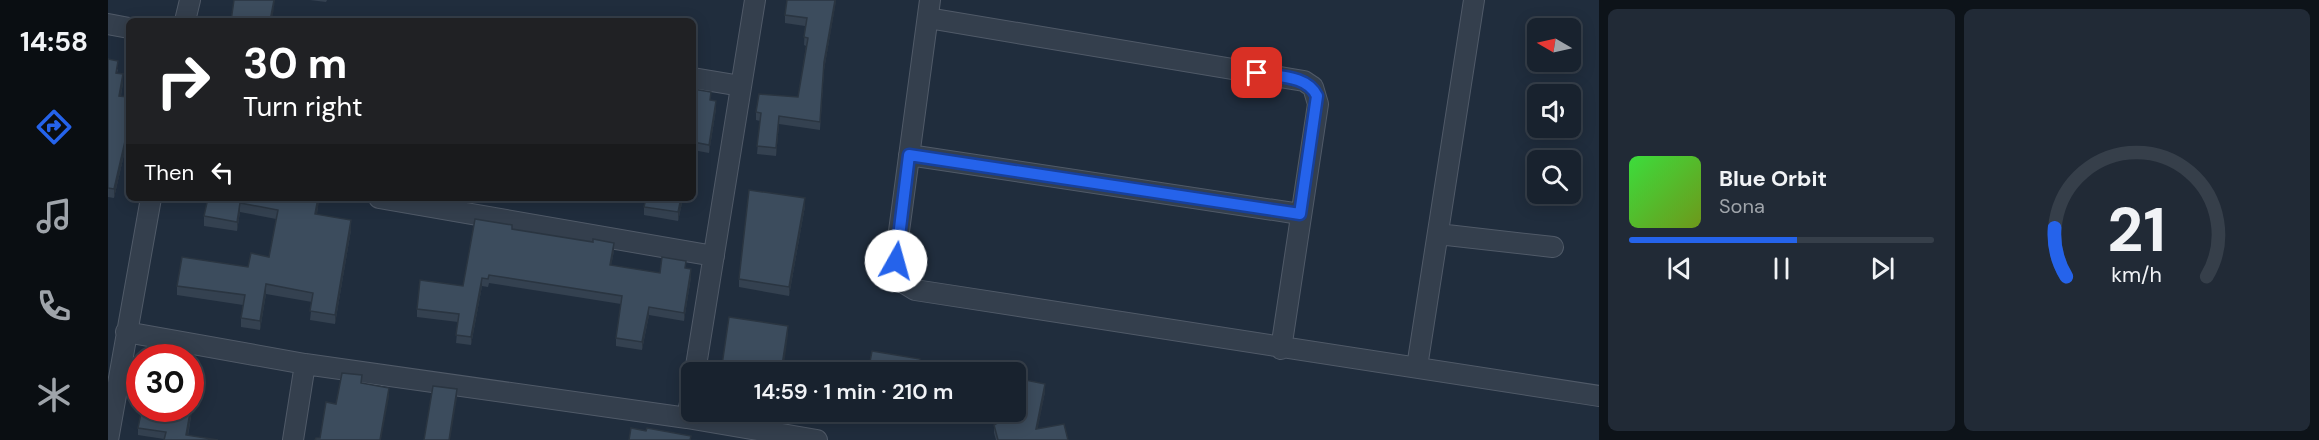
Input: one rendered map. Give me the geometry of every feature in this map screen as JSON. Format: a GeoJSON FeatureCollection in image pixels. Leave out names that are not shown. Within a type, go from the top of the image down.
{"type":"FeatureCollection","features":[{"type":"Feature","properties":{"kind":"street"},"geometry":{"type":"LineString","coordinates":[[186,18],[190,0]]}},
{"type":"Feature","properties":{"kind":"street"},"geometry":{"type":"LineString","coordinates":[[697,362],[755,0]]}},
{"type":"Feature","properties":{"kind":"street"},"geometry":{"type":"LineString","coordinates":[[1417,367],[1474,0]]}},
{"type":"Feature","properties":{"kind":"street"},"geometry":{"type":"LineString","coordinates":[[1281,349],[1318,104],[1313,87],[1304,81],[929,9],[896,261],[902,282],[915,290],[1281,349],[1417,367],[1599,396]]}},
{"type":"Feature","properties":{"kind":"street"},"geometry":{"type":"LineString","coordinates":[[108,24],[126,27]]}},
{"type":"Feature","properties":{"kind":"street"},"geometry":{"type":"LineString","coordinates":[[696,78],[741,86]]}},
{"type":"Feature","properties":{"kind":"street"},"geometry":{"type":"LineString","coordinates":[[909,155],[1300,214]]}},
{"type":"Feature","properties":{"kind":"street"},"geometry":{"type":"LineString","coordinates":[[108,440],[151,201]]}},
{"type":"Feature","properties":{"kind":"street"},"geometry":{"type":"LineString","coordinates":[[396,201],[714,256]]}},
{"type":"Feature","properties":{"kind":"street"},"geometry":{"type":"LineString","coordinates":[[1438,234],[1553,247]]}},
{"type":"Feature","properties":{"kind":"street"},"geometry":{"type":"LineString","coordinates":[[126,332],[305,364],[681,417]]}},
{"type":"Feature","properties":{"kind":"street"},"geometry":{"type":"LineString","coordinates":[[293,440],[305,364]]}},
{"type":"Feature","properties":{"kind":"street"},"geometry":{"type":"LineString","coordinates":[[711,422],[817,440]]}},
{"type":"Feature","properties":{"kind":"building"},"geometry":{"type":"Polygon","coordinates":[[[234,0],[274,0],[271,18],[231,18],[234,0]]]}},
{"type":"Feature","properties":{"kind":"building"},"geometry":{"type":"Polygon","coordinates":[[[787,0],[835,0],[824,62],[820,122],[779,116],[776,148],[757,146],[761,113],[756,112],[759,94],[798,97],[808,38],[804,37],[807,18],[785,15],[787,0]]]}},
{"type":"Feature","properties":{"kind":"building"},"geometry":{"type":"Polygon","coordinates":[[[108,59],[118,61],[116,73],[123,74],[119,96],[126,97],[126,137],[114,189],[108,188],[108,59]]]}},
{"type":"Feature","properties":{"kind":"building"},"geometry":{"type":"Polygon","coordinates":[[[696,90],[711,92],[710,100],[716,101],[709,145],[696,143],[696,90]]]}},
{"type":"Feature","properties":{"kind":"building"},"geometry":{"type":"Polygon","coordinates":[[[749,190],[805,198],[789,287],[739,279],[749,190]]]}},
{"type":"Feature","properties":{"kind":"building"},"geometry":{"type":"Polygon","coordinates":[[[207,201],[317,201],[315,214],[351,220],[335,315],[310,311],[313,293],[266,284],[260,321],[241,318],[245,295],[177,286],[182,257],[248,267],[251,253],[269,257],[278,210],[240,203],[237,222],[204,216],[207,201]]]}},
{"type":"Feature","properties":{"kind":"building"},"geometry":{"type":"Polygon","coordinates":[[[645,201],[680,201],[678,212],[644,207],[645,201]]]}},
{"type":"Feature","properties":{"kind":"building"},"geometry":{"type":"Polygon","coordinates":[[[475,219],[512,225],[512,229],[593,242],[593,239],[614,243],[610,265],[660,273],[662,257],[686,261],[685,268],[691,269],[684,313],[649,307],[642,342],[616,338],[622,296],[489,275],[488,279],[482,278],[471,337],[456,335],[459,314],[417,309],[420,280],[463,286],[475,219]]]}},
{"type":"Feature","properties":{"kind":"building"},"geometry":{"type":"Polygon","coordinates":[[[729,317],[788,326],[783,362],[722,362],[729,317]]]}},
{"type":"Feature","properties":{"kind":"building"},"geometry":{"type":"Polygon","coordinates":[[[872,351],[920,359],[920,362],[870,362],[872,351]]]}},
{"type":"Feature","properties":{"kind":"building"},"geometry":{"type":"Polygon","coordinates":[[[342,373],[362,375],[361,383],[389,388],[380,440],[315,440],[320,438],[326,402],[336,404],[342,373]]]}},
{"type":"Feature","properties":{"kind":"building"},"geometry":{"type":"Polygon","coordinates":[[[1026,380],[1045,384],[1036,429],[1064,424],[1068,440],[998,440],[994,425],[999,422],[1026,422],[1026,380]]]}},
{"type":"Feature","properties":{"kind":"building"},"geometry":{"type":"Polygon","coordinates":[[[433,386],[457,389],[449,440],[424,440],[433,386]]]}},
{"type":"Feature","properties":{"kind":"building"},"geometry":{"type":"Polygon","coordinates":[[[139,422],[188,422],[186,435],[218,440],[164,440],[166,432],[138,428],[139,422]]]}},
{"type":"Feature","properties":{"kind":"building"},"geometry":{"type":"Polygon","coordinates":[[[631,428],[646,431],[647,428],[691,436],[690,440],[629,440],[631,428]]]}},
{"type":"Feature","properties":{"kind":"route"},"geometry":{"type":"LineString","coordinates":[[896,261],[909,155],[1300,214],[1318,104],[1317,96],[1313,87],[1304,81],[1257,73]]}}]}
